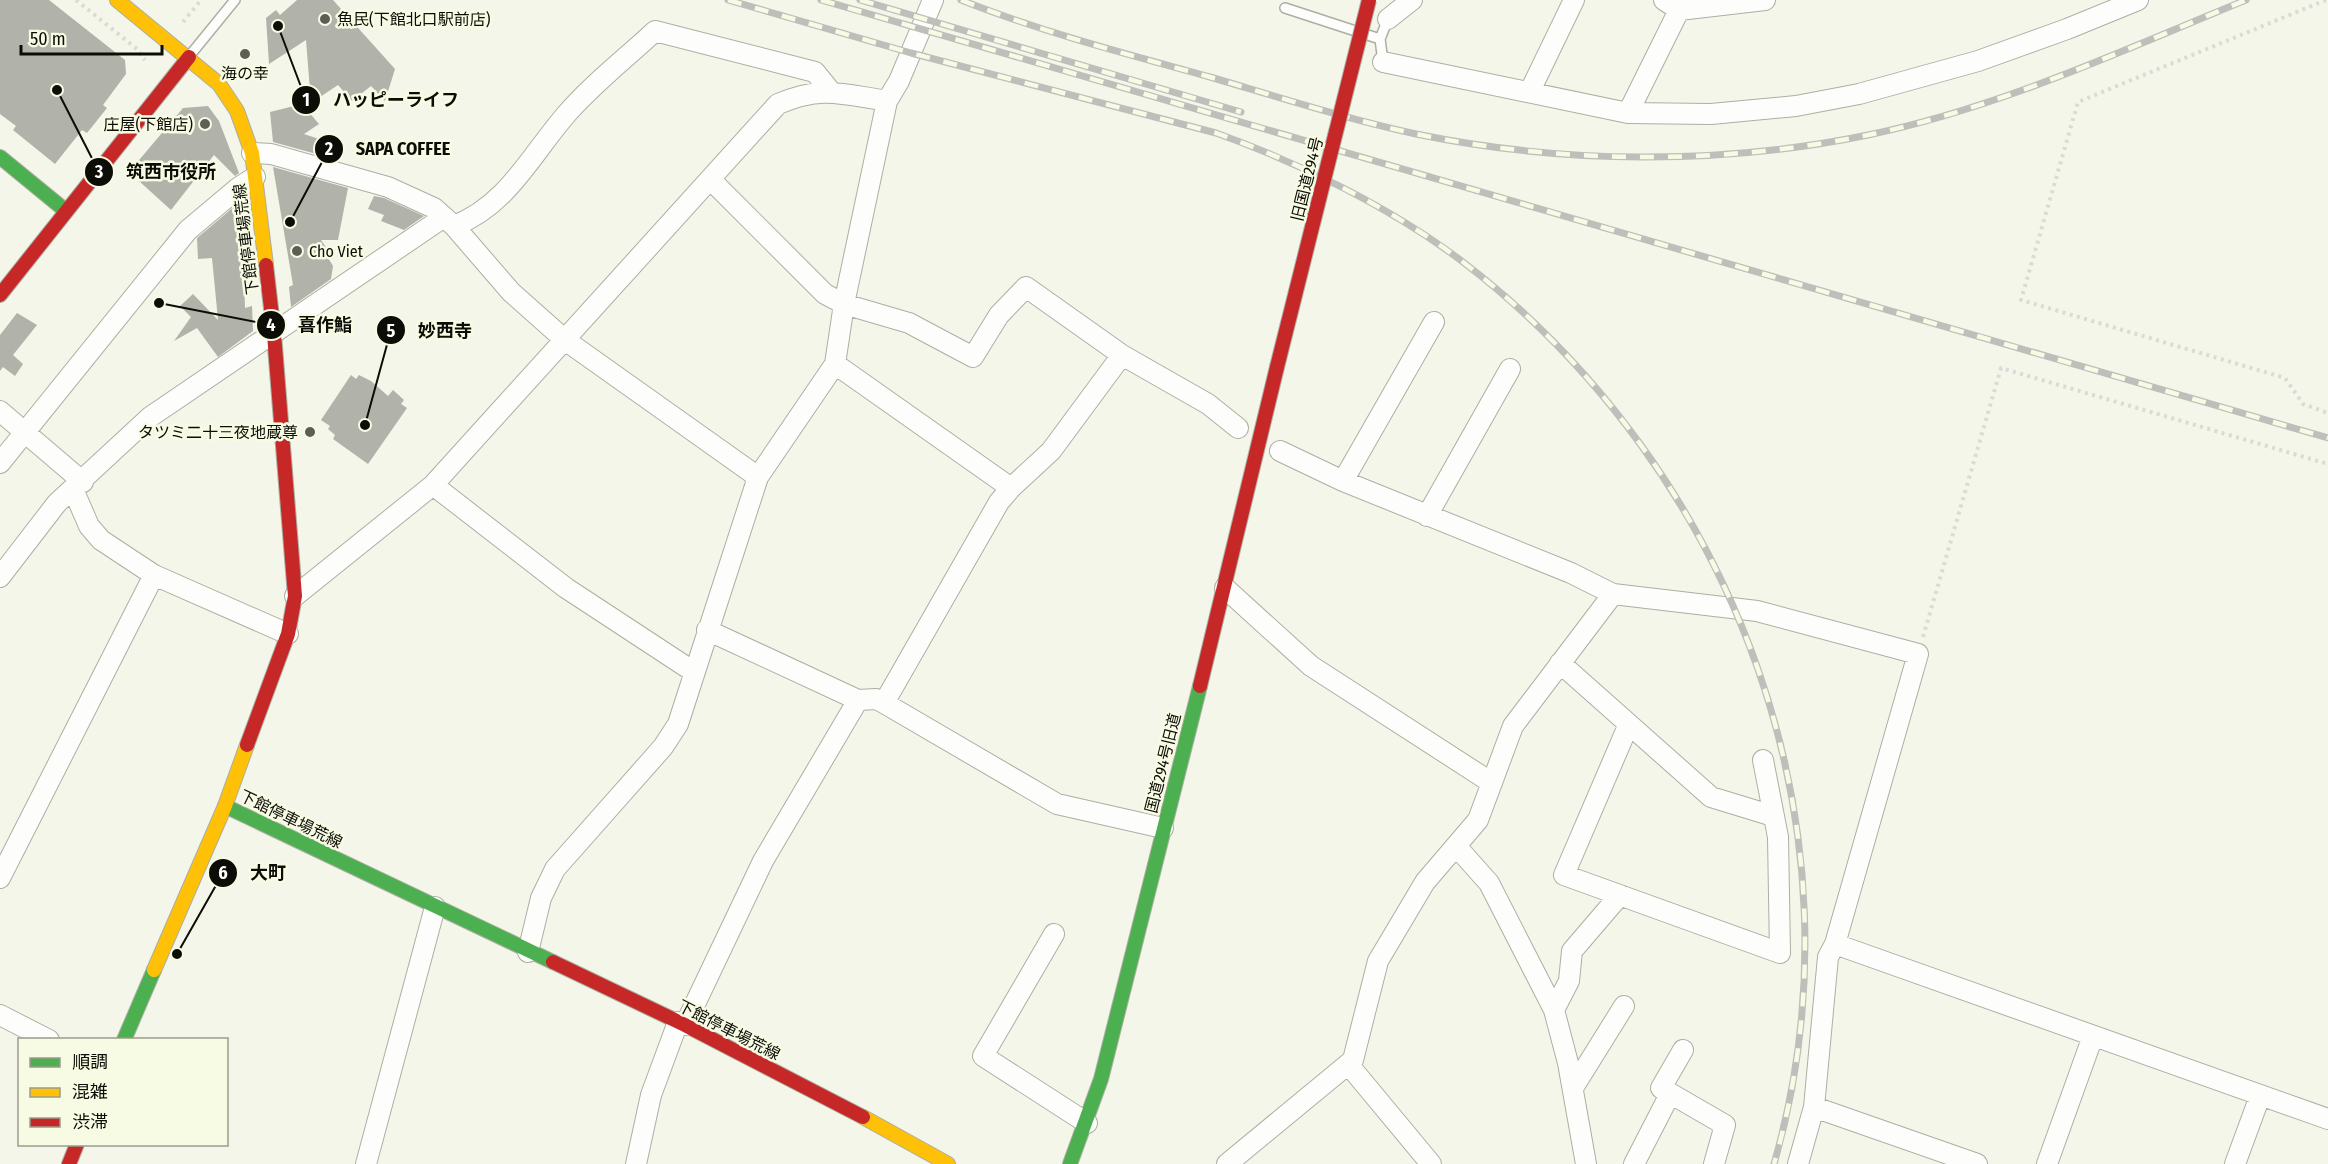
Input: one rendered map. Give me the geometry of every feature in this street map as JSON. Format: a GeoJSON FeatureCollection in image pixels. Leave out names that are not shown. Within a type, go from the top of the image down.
{"type":"FeatureCollection","features":[{"type":"Feature","properties":{"kind":"main road","name":"下館停車場荒線"},"geometry":{"type":"LineString","coordinates":[[117,0],[214,78],[230,99],[252,153],[274,334],[295,596],[288,634],[225,806],[681,1024],[941,1162]]}},
{"type":"Feature","properties":{"kind":"main road","name":"旧国道294号"},"geometry":{"type":"LineString","coordinates":[[1277,367],[1369,0]]}},
{"type":"Feature","properties":{"kind":"main road"},"geometry":{"type":"LineString","coordinates":[[0,295],[189,57]]}},
{"type":"Feature","properties":{"kind":"main road"},"geometry":{"type":"LineString","coordinates":[[0,156],[66,211]]}},
{"type":"Feature","properties":{"kind":"main road","name":"国道294号旧道"},"geometry":{"type":"LineString","coordinates":[[1070,1164],[1087,1123],[1225,588],[1277,367]]}},
{"type":"Feature","properties":{"kind":"main road"},"geometry":{"type":"LineString","coordinates":[[125,1038],[225,806]]}},
{"type":"Feature","properties":{"kind":"main road"},"geometry":{"type":"LineString","coordinates":[[69,1164],[76,1146]]}},
{"type":"Feature","properties":{"kind":"street"},"geometry":{"type":"LineString","coordinates":[[528,952],[541,898],[555,868],[663,747],[678,724],[758,477],[835,364],[844,304],[887,101],[933,0]]}},
{"type":"Feature","properties":{"kind":"street"},"geometry":{"type":"LineString","coordinates":[[1388,19],[1412,0]]}},
{"type":"Feature","properties":{"kind":"street"},"geometry":{"type":"LineString","coordinates":[[1530,91],[1574,0]]}},
{"type":"Feature","properties":{"kind":"street"},"geometry":{"type":"LineString","coordinates":[[1629,113],[1676,4],[1766,0]]}},
{"type":"Feature","properties":{"kind":"street"},"geometry":{"type":"LineString","coordinates":[[1383,62],[1629,113],[1711,114],[1796,106],[1859,94],[1978,61],[2067,29],[2138,0]]}},
{"type":"Feature","properties":{"kind":"street"},"geometry":{"type":"LineString","coordinates":[[0,577],[57,502],[150,417],[449,221],[469,220],[496,202],[565,116],[655,31],[814,72],[832,93]]}},
{"type":"Feature","properties":{"kind":"street"},"geometry":{"type":"LineString","coordinates":[[295,596],[433,485],[778,104],[801,94],[820,91],[887,101]]}},
{"type":"Feature","properties":{"kind":"street"},"geometry":{"type":"LineString","coordinates":[[252,153],[270,154],[388,187],[434,208],[449,221],[511,292],[565,340],[758,477]]}},
{"type":"Feature","properties":{"kind":"street"},"geometry":{"type":"LineString","coordinates":[[0,463],[188,230],[237,188],[255,177]]}},
{"type":"Feature","properties":{"kind":"street"},"geometry":{"type":"LineString","coordinates":[[710,179],[825,294],[844,304],[909,323],[973,357],[999,315],[1026,287],[1122,355],[1208,404],[1238,428]]}},
{"type":"Feature","properties":{"kind":"street"},"geometry":{"type":"LineString","coordinates":[[1343,481],[1434,322]]}},
{"type":"Feature","properties":{"kind":"street"},"geometry":{"type":"LineString","coordinates":[[884,702],[999,502],[1051,451],[1122,355]]}},
{"type":"Feature","properties":{"kind":"street"},"geometry":{"type":"LineString","coordinates":[[835,364],[1011,488]]}},
{"type":"Feature","properties":{"kind":"street"},"geometry":{"type":"LineString","coordinates":[[1427,516],[1510,369]]}},
{"type":"Feature","properties":{"kind":"street"},"geometry":{"type":"LineString","coordinates":[[0,411],[24,431],[78,485],[89,526],[101,540],[154,575],[288,634]]}},
{"type":"Feature","properties":{"kind":"street"},"geometry":{"type":"LineString","coordinates":[[1280,451],[1343,481],[1571,573],[1613,594],[1757,611],[1918,654],[1835,944],[1828,957],[1814,1107],[1798,1164]]}},
{"type":"Feature","properties":{"kind":"street"},"geometry":{"type":"LineString","coordinates":[[433,485],[566,588],[694,672]]}},
{"type":"Feature","properties":{"kind":"street"},"geometry":{"type":"LineString","coordinates":[[0,878],[154,575]]}},
{"type":"Feature","properties":{"kind":"street"},"geometry":{"type":"LineString","coordinates":[[1225,588],[1311,666],[1492,783]]}},
{"type":"Feature","properties":{"kind":"street"},"geometry":{"type":"LineString","coordinates":[[1227,1164],[1353,1060],[1378,961],[1425,882],[1478,820],[1513,726],[1613,594]]}},
{"type":"Feature","properties":{"kind":"street"},"geometry":{"type":"LineString","coordinates":[[707,630],[858,700],[876,699],[884,702],[1057,804],[1163,828]]}},
{"type":"Feature","properties":{"kind":"street"},"geometry":{"type":"LineString","coordinates":[[1560,663],[1628,726],[1711,797],[1773,816]]}},
{"type":"Feature","properties":{"kind":"street"},"geometry":{"type":"LineString","coordinates":[[636,1164],[651,1095],[681,1024],[763,861],[858,700]]}},
{"type":"Feature","properties":{"kind":"street"},"geometry":{"type":"LineString","coordinates":[[1628,726],[1564,875],[1780,952],[1778,837],[1763,760]]}},
{"type":"Feature","properties":{"kind":"street"},"geometry":{"type":"LineString","coordinates":[[1456,846],[1489,883],[1554,1010],[1573,1088],[1587,1164]]}},
{"type":"Feature","properties":{"kind":"street"},"geometry":{"type":"LineString","coordinates":[[1554,1010],[1569,981],[1572,951],[1620,895]]}},
{"type":"Feature","properties":{"kind":"street"},"geometry":{"type":"LineString","coordinates":[[366,1164],[435,907]]}},
{"type":"Feature","properties":{"kind":"street"},"geometry":{"type":"LineString","coordinates":[[1054,934],[983,1056],[1087,1123]]}},
{"type":"Feature","properties":{"kind":"street"},"geometry":{"type":"LineString","coordinates":[[1835,944],[2328,1119]]}},
{"type":"Feature","properties":{"kind":"street"},"geometry":{"type":"LineString","coordinates":[[1573,1088],[1624,1006]]}},
{"type":"Feature","properties":{"kind":"street"},"geometry":{"type":"LineString","coordinates":[[0,1015],[45,1038]]}},
{"type":"Feature","properties":{"kind":"street"},"geometry":{"type":"LineString","coordinates":[[2047,1164],[2093,1036]]}},
{"type":"Feature","properties":{"kind":"street"},"geometry":{"type":"LineString","coordinates":[[1683,1050],[1661,1088],[1725,1125],[1714,1164]]}},
{"type":"Feature","properties":{"kind":"street"},"geometry":{"type":"LineString","coordinates":[[1348,1064],[1431,1164]]}},
{"type":"Feature","properties":{"kind":"street"},"geometry":{"type":"LineString","coordinates":[[1634,1164],[1670,1094]]}},
{"type":"Feature","properties":{"kind":"street"},"geometry":{"type":"LineString","coordinates":[[2235,1164],[2260,1096]]}},
{"type":"Feature","properties":{"kind":"street"},"geometry":{"type":"LineString","coordinates":[[1814,1107],[1977,1164]]}},
{"type":"Feature","properties":{"kind":"lane"},"geometry":{"type":"LineString","coordinates":[[189,57],[235,0]]}},
{"type":"Feature","properties":{"kind":"lane"},"geometry":{"type":"LineString","coordinates":[[1285,8],[1380,39]]}},
{"type":"Feature","properties":{"kind":"lane"},"geometry":{"type":"LineString","coordinates":[[1383,62],[1380,39],[1388,19]]}},
{"type":"Feature","properties":{"kind":"path"},"geometry":{"type":"LineString","coordinates":[[76,0],[137,49],[145,60]]}},
{"type":"Feature","properties":{"kind":"path"},"geometry":{"type":"LineString","coordinates":[[183,22],[201,0]]}},
{"type":"Feature","properties":{"kind":"path"},"geometry":{"type":"LineString","coordinates":[[2325,0],[2078,102],[2021,300],[2285,378],[2303,404],[2328,413]]}},
{"type":"Feature","properties":{"kind":"path"},"geometry":{"type":"LineString","coordinates":[[1918,654],[2001,368],[2328,464]]}},
{"type":"Feature","properties":{"kind":"building"},"geometry":{"type":"Polygon","coordinates":[[[0,0],[49,0],[125,60],[126,74],[103,105],[107,108],[87,133],[82,130],[55,164],[13,130],[16,126],[0,114],[0,0]]]}},
{"type":"Feature","properties":{"kind":"building"},"geometry":{"type":"Polygon","coordinates":[[[297,0],[333,0],[395,69],[385,101],[371,86],[352,101],[338,85],[311,103],[306,40],[269,64],[266,18],[276,10],[280,15],[297,0]]]}},
{"type":"Feature","properties":{"kind":"building"},"geometry":{"type":"Polygon","coordinates":[[[302,104],[319,124],[304,134],[322,140],[320,155],[273,142],[270,112],[302,104]]]}},
{"type":"Feature","properties":{"kind":"building"},"geometry":{"type":"Polygon","coordinates":[[[208,106],[219,121],[239,173],[235,176],[214,155],[171,210],[129,172],[183,108],[208,106]]]}},
{"type":"Feature","properties":{"kind":"building"},"geometry":{"type":"Polygon","coordinates":[[[273,167],[348,188],[338,240],[321,240],[330,253],[327,256],[333,266],[331,279],[291,307],[289,287],[293,285],[273,167]]]}},
{"type":"Feature","properties":{"kind":"building"},"geometry":{"type":"Polygon","coordinates":[[[374,196],[384,198],[424,216],[404,230],[381,221],[384,215],[368,209],[374,196]]]}},
{"type":"Feature","properties":{"kind":"building"},"geometry":{"type":"Polygon","coordinates":[[[242,200],[245,308],[252,306],[253,331],[218,357],[197,328],[174,341],[191,317],[180,306],[193,294],[218,320],[212,258],[198,259],[197,238],[242,200]]]}},
{"type":"Feature","properties":{"kind":"building"},"geometry":{"type":"Polygon","coordinates":[[[17,313],[37,325],[13,355],[23,364],[15,376],[3,367],[0,371],[0,335],[17,313]]]}},
{"type":"Feature","properties":{"kind":"building"},"geometry":{"type":"Polygon","coordinates":[[[351,375],[356,379],[359,375],[371,381],[388,396],[393,390],[404,400],[401,404],[407,408],[368,464],[333,439],[335,435],[328,429],[330,426],[321,420],[351,375]]]}},
{"type":"Feature","properties":{"kind":"railway"},"geometry":{"type":"LineString","coordinates":[[728,0],[911,53],[1216,133],[1280,158],[1376,205],[1435,242],[1463,262],[1559,347],[1640,444],[1707,551],[1757,666],[1790,787],[1804,912],[1799,1038],[1774,1164]]}},
{"type":"Feature","properties":{"kind":"railway"},"geometry":{"type":"LineString","coordinates":[[821,0],[2328,438]]}},
{"type":"Feature","properties":{"kind":"railway"},"geometry":{"type":"LineString","coordinates":[[860,0],[1241,112]]}},
{"type":"Feature","properties":{"kind":"railway"},"geometry":{"type":"LineString","coordinates":[[961,0],[1084,42],[1416,134],[1528,151],[1642,157],[1700,156],[1813,145],[1917,123],[2013,94],[2246,0]]}},
{"type":"Feature","properties":{"kind":"traffic: fast"},"geometry":{"type":"LineString","coordinates":[[0,157],[66,211]]}},
{"type":"Feature","properties":{"kind":"traffic: fast"},"geometry":{"type":"LineString","coordinates":[[1070,1164],[1101,1079],[1200,686]]}},
{"type":"Feature","properties":{"kind":"traffic: fast"},"geometry":{"type":"LineString","coordinates":[[225,806],[553,962]]}},
{"type":"Feature","properties":{"kind":"traffic: fast"},"geometry":{"type":"LineString","coordinates":[[125,1038],[154,970]]}},
{"type":"Feature","properties":{"kind":"traffic: slow"},"geometry":{"type":"LineString","coordinates":[[117,0],[219,84],[237,111],[252,153],[266,265]]}},
{"type":"Feature","properties":{"kind":"traffic: slow"},"geometry":{"type":"LineString","coordinates":[[154,970],[225,806],[247,745]]}},
{"type":"Feature","properties":{"kind":"traffic: slow"},"geometry":{"type":"LineString","coordinates":[[863,1117],[948,1164]]}},
{"type":"Feature","properties":{"kind":"traffic: jam"},"geometry":{"type":"LineString","coordinates":[[1277,367],[1369,0]]}},
{"type":"Feature","properties":{"kind":"traffic: jam"},"geometry":{"type":"LineString","coordinates":[[0,295],[189,57]]}},
{"type":"Feature","properties":{"kind":"traffic: jam"},"geometry":{"type":"LineString","coordinates":[[247,745],[288,634],[295,596],[274,334],[266,265]]}},
{"type":"Feature","properties":{"kind":"traffic: jam"},"geometry":{"type":"LineString","coordinates":[[1200,686],[1277,367]]}},
{"type":"Feature","properties":{"kind":"traffic: jam"},"geometry":{"type":"LineString","coordinates":[[553,962],[685,1025],[863,1117]]}},
{"type":"Feature","properties":{"kind":"traffic: jam"},"geometry":{"type":"LineString","coordinates":[[69,1164],[76,1146]]}},
{"type":"Feature","properties":{"kind":"place","name":"魚民(下館北口駅前店)"},"geometry":{"type":"Point","coordinates":[325,19]}},
{"type":"Feature","properties":{"kind":"place","name":"ハッピーライフ"},"geometry":{"type":"Point","coordinates":[278,26]}},
{"type":"Feature","properties":{"kind":"place","name":"海の幸"},"geometry":{"type":"Point","coordinates":[245,54]}},
{"type":"Feature","properties":{"kind":"place","name":"筑西市役所"},"geometry":{"type":"Point","coordinates":[57,90]}},
{"type":"Feature","properties":{"kind":"place","name":"庄屋(下館店)"},"geometry":{"type":"Point","coordinates":[205,124]}},
{"type":"Feature","properties":{"kind":"place","name":"SAPA COFFEE"},"geometry":{"type":"Point","coordinates":[290,222]}},
{"type":"Feature","properties":{"kind":"place","name":"Cho Viet"},"geometry":{"type":"Point","coordinates":[297,251]}},
{"type":"Feature","properties":{"kind":"place","name":"喜作鮨"},"geometry":{"type":"Point","coordinates":[159,303]}},
{"type":"Feature","properties":{"kind":"place","name":"妙西寺"},"geometry":{"type":"Point","coordinates":[365,425]}},
{"type":"Feature","properties":{"kind":"place","name":"タツミ二十三夜地蔵尊"},"geometry":{"type":"Point","coordinates":[310,432]}},
{"type":"Feature","properties":{"kind":"place","name":"大町"},"geometry":{"type":"Point","coordinates":[177,954]}}]}
